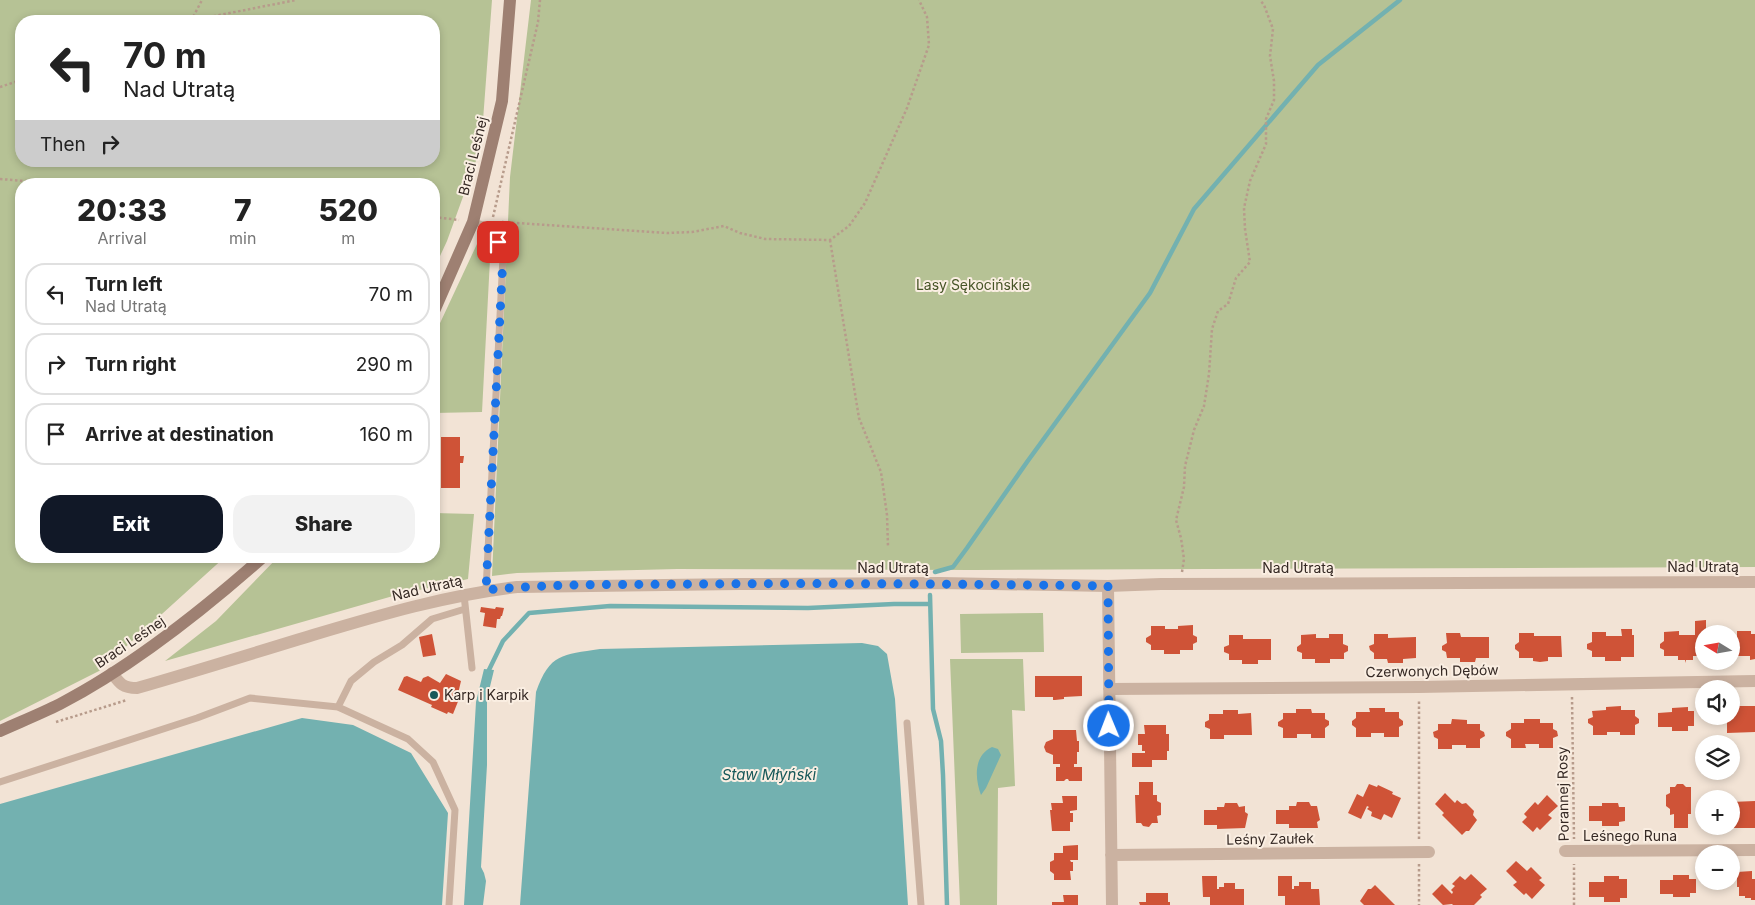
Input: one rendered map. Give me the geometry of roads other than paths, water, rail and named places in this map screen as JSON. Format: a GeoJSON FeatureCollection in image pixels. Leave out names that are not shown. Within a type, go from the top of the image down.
{"type":"FeatureCollection","features":[{"type":"Feature","properties":{"kind":"main road","name":"Braci Leśnej"},"geometry":{"type":"LineString","coordinates":[[440,297],[473,222],[502,101],[510,0]]}},
{"type":"Feature","properties":{"kind":"main road","name":"Braci Leśnej"},"geometry":{"type":"LineString","coordinates":[[0,731],[59,704],[112,674],[168,635],[256,563]]}},
{"type":"Feature","properties":{"kind":"street","name":"Nad Utratą"},"geometry":{"type":"LineString","coordinates":[[112,674],[124,687],[137,688],[389,612],[486,590],[548,586],[940,583],[1108,586],[1160,584],[1755,582]]}},
{"type":"Feature","properties":{"kind":"street"},"geometry":{"type":"LineString","coordinates":[[1108,586],[1112,905]]}},
{"type":"Feature","properties":{"kind":"street","name":"Czerwonych Dębów"},"geometry":{"type":"LineString","coordinates":[[1109,689],[1755,682]]}},
{"type":"Feature","properties":{"kind":"street","name":"Leśnego Runa"},"geometry":{"type":"LineString","coordinates":[[1569,851],[1755,850]]}},
{"type":"Feature","properties":{"kind":"street","name":"Leśny Zaułek"},"geometry":{"type":"LineString","coordinates":[[1111,855],[1424,852]]}},
{"type":"Feature","properties":{"kind":"lane"},"geometry":{"type":"LineString","coordinates":[[473,222],[494,228],[503,257],[486,590]]}},
{"type":"Feature","properties":{"kind":"lane"},"geometry":{"type":"LineString","coordinates":[[464,595],[472,668]]}},
{"type":"Feature","properties":{"kind":"lane"},"geometry":{"type":"LineString","coordinates":[[338,707],[351,681],[374,662],[402,645],[432,619],[466,609]]}},
{"type":"Feature","properties":{"kind":"lane"},"geometry":{"type":"LineString","coordinates":[[0,782],[197,718],[250,698],[338,707],[408,739],[434,762],[455,810],[449,905]]}},
{"type":"Feature","properties":{"kind":"lane"},"geometry":{"type":"LineString","coordinates":[[907,723],[920,905]]}},
{"type":"Feature","properties":{"kind":"water","name":"Staw Młyński"},"geometry":{"type":"Polygon","coordinates":[[[862,643],[878,646],[887,654],[895,699],[908,905],[520,905],[536,692],[541,679],[552,663],[567,655],[600,649],[862,643]]]}},
{"type":"Feature","properties":{"kind":"water"},"geometry":{"type":"Polygon","coordinates":[[[484,669],[494,670],[487,699],[487,765],[481,867],[486,881],[483,905],[464,905],[476,702],[484,669]]]}},
{"type":"Feature","properties":{"kind":"water"},"geometry":{"type":"Polygon","coordinates":[[[302,718],[353,725],[411,753],[448,813],[442,905],[0,905],[0,804],[302,718]]]}},
{"type":"Feature","properties":{"kind":"water"},"geometry":{"type":"Polygon","coordinates":[[[992,747],[998,749],[1001,755],[981,795],[977,768],[981,756],[992,747]]]}},
{"type":"Feature","properties":{"kind":"waterway"},"geometry":{"type":"LineString","coordinates":[[935,572],[953,567],[1150,293],[1194,209],[1318,65],[1400,0]]}},
{"type":"Feature","properties":{"kind":"waterway"},"geometry":{"type":"LineString","coordinates":[[930,595],[933,709],[941,741],[947,905]]}},
{"type":"Feature","properties":{"kind":"waterway"},"geometry":{"type":"LineString","coordinates":[[487,674],[503,641],[529,613],[610,606],[808,608],[930,604]]}},
{"type":"Feature","properties":{"kind":"place","name":"Karp i Karpik"},"geometry":{"type":"Point","coordinates":[434,695]}},
{"type":"Feature","properties":{"kind":"park label","name":"Lasy Sękocińskie"},"geometry":{"type":"Point","coordinates":[973,285]}}]}
